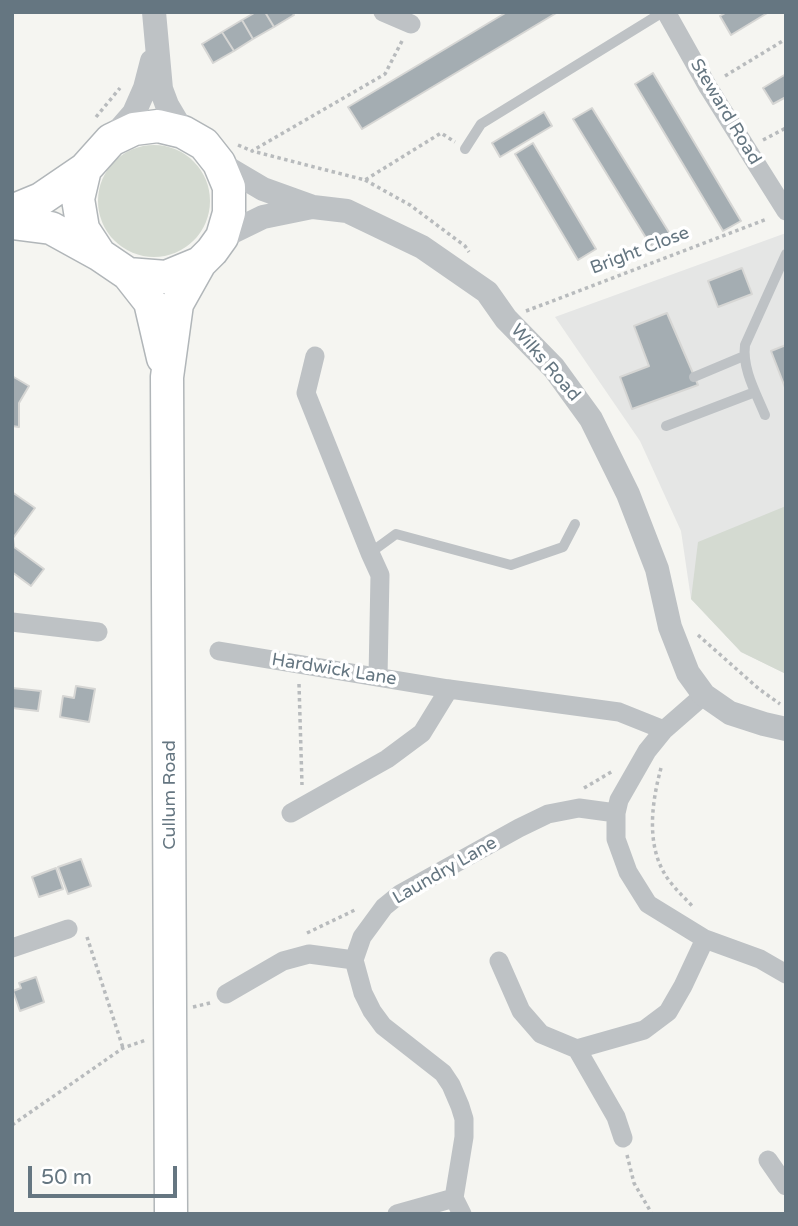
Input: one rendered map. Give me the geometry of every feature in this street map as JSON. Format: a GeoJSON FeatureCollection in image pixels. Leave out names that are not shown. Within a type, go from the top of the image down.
{"type":"FeatureCollection","features":[{"type":"Feature","properties":{"kind":"main road"},"geometry":{"type":"LineString","coordinates":[[12,223],[51,228],[128,274],[166,277],[200,263],[222,237],[229,212],[229,187],[219,163],[204,144],[183,132],[158,126],[101,132],[85,169],[78,199],[83,229],[100,255]]}},
{"type":"Feature","properties":{"kind":"main road"},"geometry":{"type":"LineString","coordinates":[[12,211],[41,199],[85,169]]}},
{"type":"Feature","properties":{"kind":"main road","name":"Cullum Road"},"geometry":{"type":"LineString","coordinates":[[171,1214],[167,377],[177,303],[200,263]]}},
{"type":"Feature","properties":{"kind":"main road","name":"Cullum Road"},"geometry":{"type":"LineString","coordinates":[[128,274],[150,302],[167,377]]}},
{"type":"Feature","properties":{"kind":"street"},"geometry":{"type":"LineString","coordinates":[[154,12],[160,89],[183,132]]}},
{"type":"Feature","properties":{"kind":"street"},"geometry":{"type":"LineString","coordinates":[[383,12],[411,24]]}},
{"type":"Feature","properties":{"kind":"street","name":"Steward Road"},"geometry":{"type":"LineString","coordinates":[[665,12],[746,148],[779,214]]}},
{"type":"Feature","properties":{"kind":"street"},"geometry":{"type":"LineString","coordinates":[[101,132],[134,113],[145,88],[156,45]]}},
{"type":"Feature","properties":{"kind":"street","name":"Wilks Road"},"geometry":{"type":"LineString","coordinates":[[219,163],[263,189],[313,207],[348,211],[422,247],[487,292],[506,319],[554,368],[591,419],[633,506],[657,569],[670,627],[688,673],[704,695]]}},
{"type":"Feature","properties":{"kind":"street","name":"Wilks Road"},"geometry":{"type":"LineString","coordinates":[[222,237],[263,217],[313,207]]}},
{"type":"Feature","properties":{"kind":"street"},"geometry":{"type":"LineString","coordinates":[[315,356],[306,393],[380,575],[379,677]]}},
{"type":"Feature","properties":{"kind":"street"},"geometry":{"type":"LineString","coordinates":[[12,622],[98,632]]}},
{"type":"Feature","properties":{"kind":"street","name":"Hardwick Lane"},"geometry":{"type":"LineString","coordinates":[[219,651],[449,689],[619,712],[664,730]]}},
{"type":"Feature","properties":{"kind":"street"},"geometry":{"type":"LineString","coordinates":[[297,809],[387,759],[422,733],[449,689]]}},
{"type":"Feature","properties":{"kind":"street"},"geometry":{"type":"LineString","coordinates":[[786,729],[730,713],[704,695],[664,730],[655,758],[619,800],[616,813],[616,839],[628,872],[648,904],[705,939],[760,959],[786,974]]}},
{"type":"Feature","properties":{"kind":"street","name":"Laundry Lane"},"geometry":{"type":"LineString","coordinates":[[354,960],[362,937],[384,907],[400,894],[548,814],[579,808],[616,813]]}},
{"type":"Feature","properties":{"kind":"street"},"geometry":{"type":"LineString","coordinates":[[12,948],[68,929]]}},
{"type":"Feature","properties":{"kind":"street"},"geometry":{"type":"LineString","coordinates":[[577,1049],[644,1030],[668,1012],[705,939]]}},
{"type":"Feature","properties":{"kind":"street"},"geometry":{"type":"LineString","coordinates":[[226,994],[284,961],[309,954],[354,960],[363,993],[383,1026],[443,1073],[451,1085],[464,1119],[458,1206],[397,1214]]}},
{"type":"Feature","properties":{"kind":"street"},"geometry":{"type":"LineString","coordinates":[[499,961],[521,1011],[534,1027],[541,1034],[577,1049],[616,1117],[623,1138]]}},
{"type":"Feature","properties":{"kind":"street"},"geometry":{"type":"LineString","coordinates":[[768,1160],[786,1186]]}},
{"type":"Feature","properties":{"kind":"lane"},"geometry":{"type":"LineString","coordinates":[[465,149],[481,124],[665,12]]}},
{"type":"Feature","properties":{"kind":"lane"},"geometry":{"type":"LineString","coordinates":[[765,415],[747,371],[745,345],[786,254]]}},
{"type":"Feature","properties":{"kind":"lane"},"geometry":{"type":"LineString","coordinates":[[694,377],[744,356]]}},
{"type":"Feature","properties":{"kind":"lane"},"geometry":{"type":"LineString","coordinates":[[666,426],[755,392]]}},
{"type":"Feature","properties":{"kind":"lane"},"geometry":{"type":"LineString","coordinates":[[370,553],[396,534],[511,565],[563,547],[575,524]]}},
{"type":"Feature","properties":{"kind":"path"},"geometry":{"type":"LineString","coordinates":[[411,24],[385,74],[252,151],[365,180],[440,133],[465,149]]}},
{"type":"Feature","properties":{"kind":"path"},"geometry":{"type":"LineString","coordinates":[[708,87],[786,39]]}},
{"type":"Feature","properties":{"kind":"path"},"geometry":{"type":"LineString","coordinates":[[101,132],[123,83]]}},
{"type":"Feature","properties":{"kind":"path"},"geometry":{"type":"LineString","coordinates":[[746,148],[786,128]]}},
{"type":"Feature","properties":{"kind":"path","name":"Bright Close"},"geometry":{"type":"LineString","coordinates":[[506,319],[779,214]]}},
{"type":"Feature","properties":{"kind":"path"},"geometry":{"type":"LineString","coordinates":[[670,627],[692,629],[759,689],[786,706]]}},
{"type":"Feature","properties":{"kind":"path"},"geometry":{"type":"LineString","coordinates":[[297,809],[298,664]]}},
{"type":"Feature","properties":{"kind":"path"},"geometry":{"type":"LineString","coordinates":[[548,814],[576,792],[655,758],[652,828],[656,857],[669,882],[696,910]]}},
{"type":"Feature","properties":{"kind":"path"},"geometry":{"type":"LineString","coordinates":[[284,961],[302,936],[366,905],[400,894]]}},
{"type":"Feature","properties":{"kind":"path"},"geometry":{"type":"LineString","coordinates":[[68,929],[83,927],[123,1048]]}},
{"type":"Feature","properties":{"kind":"path"},"geometry":{"type":"LineString","coordinates":[[12,1125],[123,1048],[154,1038]]}},
{"type":"Feature","properties":{"kind":"path"},"geometry":{"type":"LineString","coordinates":[[623,1138],[634,1183],[652,1214]]}},
{"type":"Feature","properties":{"kind":"shaded area"},"geometry":{"type":"Polygon","coordinates":[[[154,145],[175,149],[194,161],[206,180],[210,201],[206,222],[194,241],[175,253],[154,257],[133,253],[114,241],[102,222],[98,201],[102,180],[114,161],[133,149],[154,145]]]}},
{"type":"Feature","properties":{"kind":"shaded area"},"geometry":{"type":"Polygon","coordinates":[[[786,233],[786,674],[741,652],[691,599],[681,531],[640,441],[555,317],[786,233]]]}},
{"type":"Feature","properties":{"kind":"shaded area"},"geometry":{"type":"Polygon","coordinates":[[[786,506],[786,674],[741,652],[691,599],[698,542],[786,506]]]}},
{"type":"Feature","properties":{"kind":"building"},"geometry":{"type":"Polygon","coordinates":[[[256,12],[265,12],[274,27],[253,39],[242,20],[256,12]]]}},
{"type":"Feature","properties":{"kind":"building"},"geometry":{"type":"Polygon","coordinates":[[[265,12],[292,12],[294,15],[274,27],[265,12]]]}},
{"type":"Feature","properties":{"kind":"building"},"geometry":{"type":"Polygon","coordinates":[[[507,12],[558,12],[362,129],[348,107],[507,12]]]}},
{"type":"Feature","properties":{"kind":"building"},"geometry":{"type":"Polygon","coordinates":[[[727,12],[769,12],[731,35],[720,16],[727,12]]]}},
{"type":"Feature","properties":{"kind":"building"},"geometry":{"type":"Polygon","coordinates":[[[242,20],[253,39],[234,51],[222,32],[242,20]]]}},
{"type":"Feature","properties":{"kind":"building"},"geometry":{"type":"Polygon","coordinates":[[[222,32],[234,51],[213,63],[202,44],[222,32]]]}},
{"type":"Feature","properties":{"kind":"building"},"geometry":{"type":"Polygon","coordinates":[[[653,73],[741,221],[723,231],[635,84],[653,73]]]}},
{"type":"Feature","properties":{"kind":"building"},"geometry":{"type":"Polygon","coordinates":[[[786,74],[786,97],[773,104],[763,88],[786,74]]]}},
{"type":"Feature","properties":{"kind":"building"},"geometry":{"type":"Polygon","coordinates":[[[592,108],[670,234],[651,246],[573,119],[592,108]]]}},
{"type":"Feature","properties":{"kind":"building"},"geometry":{"type":"Polygon","coordinates":[[[544,112],[552,126],[500,157],[492,143],[544,112]]]}},
{"type":"Feature","properties":{"kind":"building"},"geometry":{"type":"Polygon","coordinates":[[[533,143],[596,249],[578,260],[515,154],[533,143]]]}},
{"type":"Feature","properties":{"kind":"building"},"geometry":{"type":"Polygon","coordinates":[[[742,268],[752,294],[718,307],[708,281],[742,268]]]}},
{"type":"Feature","properties":{"kind":"building"},"geometry":{"type":"Polygon","coordinates":[[[667,313],[698,385],[632,409],[620,377],[649,366],[634,326],[667,313]]]}},
{"type":"Feature","properties":{"kind":"building"},"geometry":{"type":"Polygon","coordinates":[[[786,345],[786,390],[771,351],[786,345]]]}},
{"type":"Feature","properties":{"kind":"building"},"geometry":{"type":"Polygon","coordinates":[[[12,376],[29,386],[19,403],[19,427],[12,426],[12,376]]]}},
{"type":"Feature","properties":{"kind":"building"},"geometry":{"type":"Polygon","coordinates":[[[12,492],[35,508],[13,538],[14,547],[44,569],[31,586],[12,572],[12,492]]]}},
{"type":"Feature","properties":{"kind":"building"},"geometry":{"type":"Polygon","coordinates":[[[76,686],[95,689],[89,722],[60,717],[63,696],[74,698],[76,686]]]}},
{"type":"Feature","properties":{"kind":"building"},"geometry":{"type":"Polygon","coordinates":[[[12,688],[41,691],[38,711],[12,708],[12,688]]]}},
{"type":"Feature","properties":{"kind":"building"},"geometry":{"type":"Polygon","coordinates":[[[81,859],[91,886],[68,894],[58,867],[81,859]]]}},
{"type":"Feature","properties":{"kind":"building"},"geometry":{"type":"Polygon","coordinates":[[[56,868],[63,889],[39,897],[32,877],[56,868]]]}},
{"type":"Feature","properties":{"kind":"building"},"geometry":{"type":"Polygon","coordinates":[[[36,977],[44,1002],[20,1011],[13,991],[21,988],[19,983],[36,977]]]}}]}
